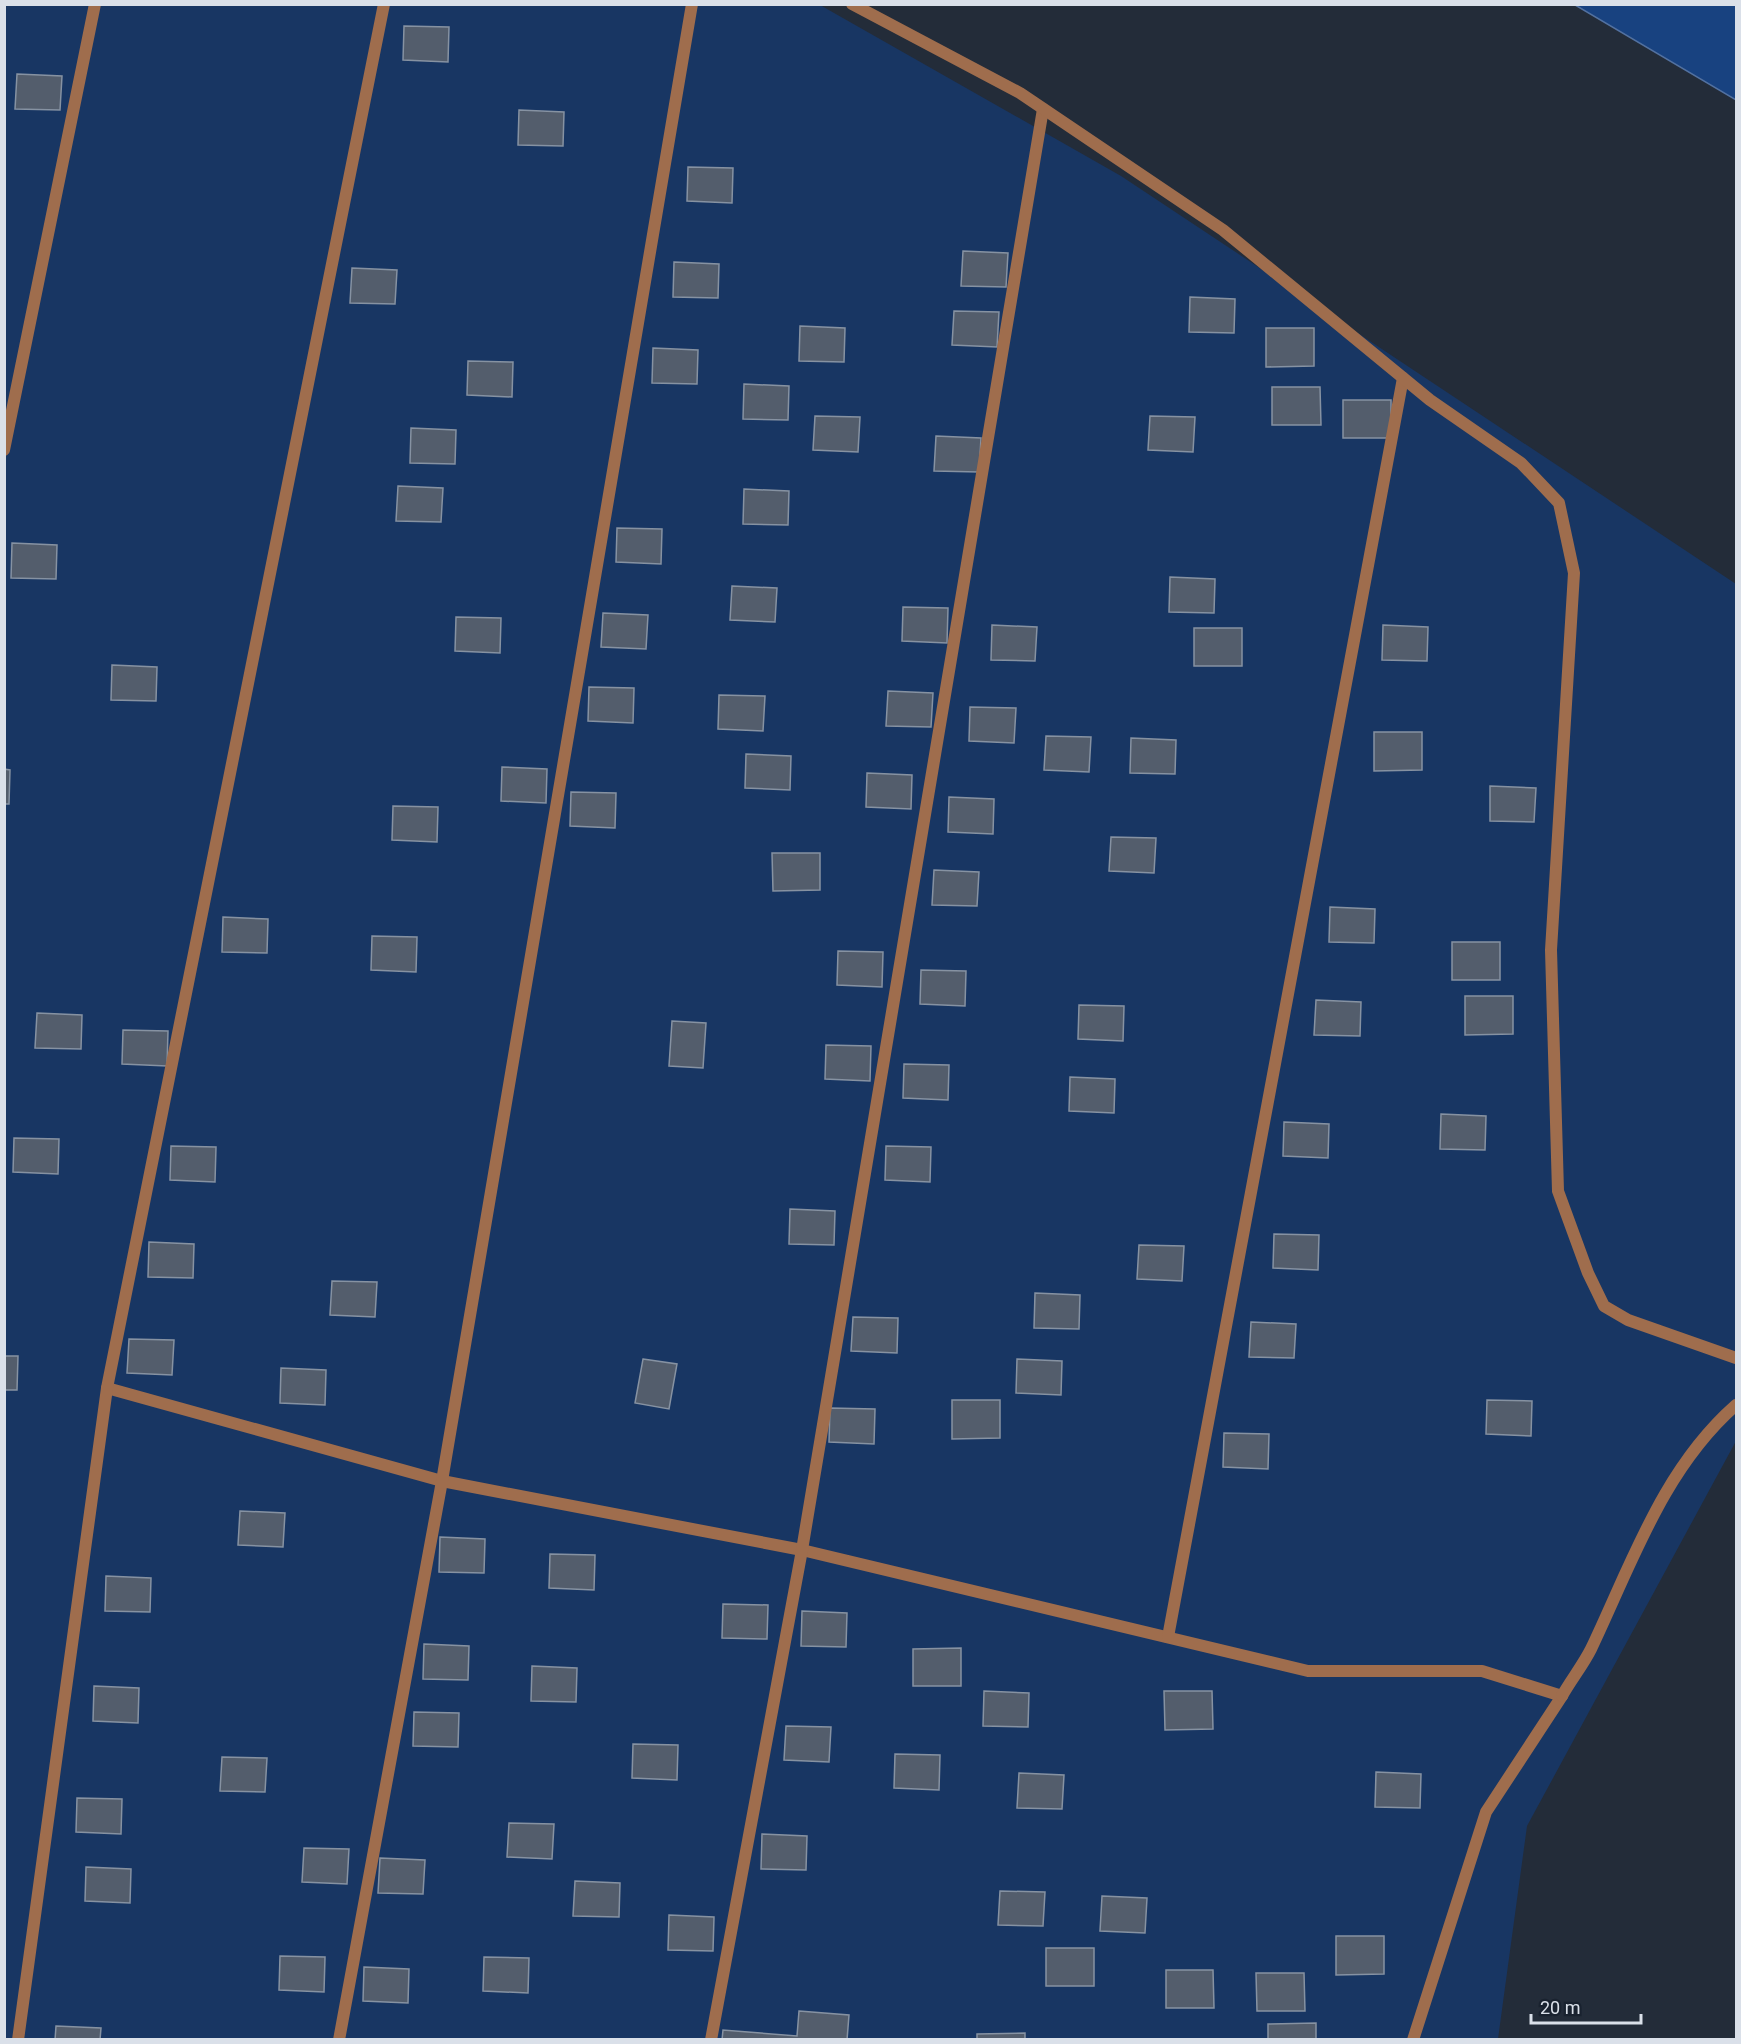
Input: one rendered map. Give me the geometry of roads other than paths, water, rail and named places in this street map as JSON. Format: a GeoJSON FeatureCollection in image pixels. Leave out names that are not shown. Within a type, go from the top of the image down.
{"type":"FeatureCollection","features":[{"type":"Feature","properties":{"kind":"street"},"geometry":{"type":"LineString","coordinates":[[4,450],[95,4]]}},
{"type":"Feature","properties":{"kind":"street"},"geometry":{"type":"LineString","coordinates":[[18,2040],[107,1388],[384,4]]}},
{"type":"Feature","properties":{"kind":"street"},"geometry":{"type":"LineString","coordinates":[[339,2040],[442,1481],[692,4]]}},
{"type":"Feature","properties":{"kind":"street"},"geometry":{"type":"LineString","coordinates":[[852,4],[1020,93],[1223,230],[1403,378],[1521,463],[1559,503],[1574,573],[1551,950],[1558,1191],[1588,1273],[1604,1306],[1628,1320],[1737,1359]]}},
{"type":"Feature","properties":{"kind":"street"},"geometry":{"type":"LineString","coordinates":[[711,2040],[802,1550],[1043,109]]}},
{"type":"Feature","properties":{"kind":"street"},"geometry":{"type":"LineString","coordinates":[[1168,1637],[1403,378]]}},
{"type":"Feature","properties":{"kind":"street"},"geometry":{"type":"LineString","coordinates":[[107,1388],[442,1481],[802,1550],[1308,1671],[1482,1671],[1562,1696]]}},
{"type":"Feature","properties":{"kind":"street"},"geometry":{"type":"LineString","coordinates":[[1413,2040],[1486,1812],[1590,1651],[1653,1516],[1680,1467],[1737,1405]]}}]}
